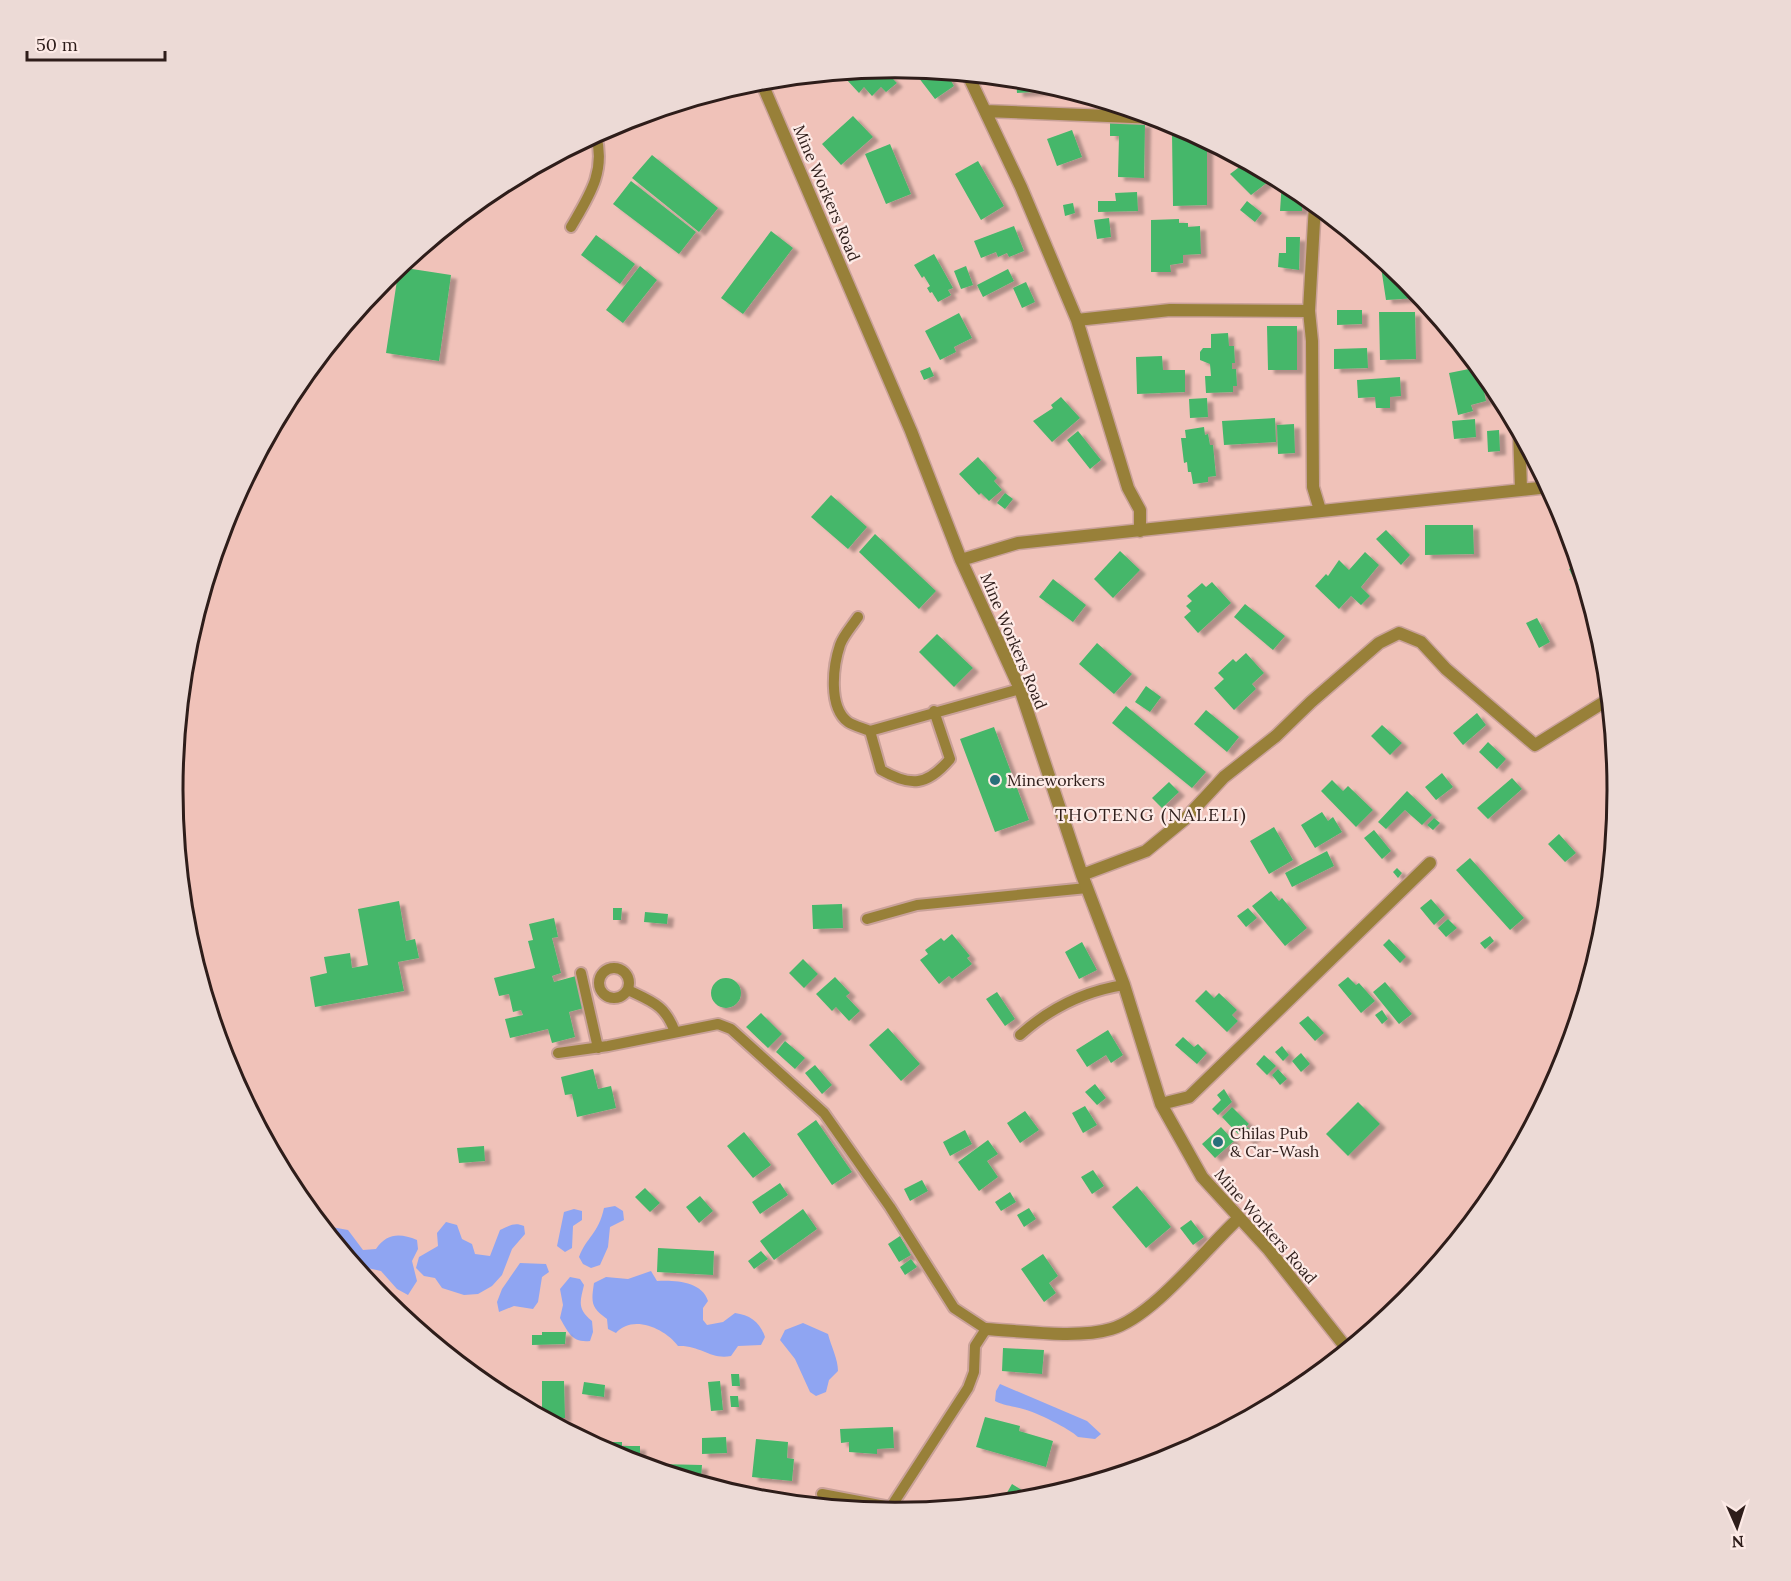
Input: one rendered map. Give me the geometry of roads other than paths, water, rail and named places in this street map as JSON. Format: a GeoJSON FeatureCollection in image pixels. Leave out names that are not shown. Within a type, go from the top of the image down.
{"type":"FeatureCollection","features":[{"type":"Feature","properties":{"kind":"street"},"geometry":{"type":"LineString","coordinates":[[972,83],[1021,187],[1077,320],[1128,488],[1140,510],[1140,531]]}},
{"type":"Feature","properties":{"kind":"street","name":"Mine Workers Road"},"geometry":{"type":"LineString","coordinates":[[765,90],[911,431],[962,560],[1020,689],[1082,875],[1124,985],[1161,1104],[1202,1178],[1269,1250],[1343,1344]]}},
{"type":"Feature","properties":{"kind":"street"},"geometry":{"type":"LineString","coordinates":[[985,111],[1127,117]]}},
{"type":"Feature","properties":{"kind":"street"},"geometry":{"type":"LineString","coordinates":[[1314,215],[1309,311],[1312,341],[1313,487],[1320,510]]}},
{"type":"Feature","properties":{"kind":"street"},"geometry":{"type":"LineString","coordinates":[[1077,320],[1170,310],[1309,311]]}},
{"type":"Feature","properties":{"kind":"street"},"geometry":{"type":"LineString","coordinates":[[1520,446],[1521,489]]}},
{"type":"Feature","properties":{"kind":"street"},"geometry":{"type":"LineString","coordinates":[[962,560],[1018,543],[1541,488]]}},
{"type":"Feature","properties":{"kind":"street"},"geometry":{"type":"LineString","coordinates":[[1082,875],[1146,851],[1185,819],[1224,777],[1276,736],[1311,702],[1380,643],[1399,633],[1421,642],[1446,669],[1535,745],[1602,704]]}},
{"type":"Feature","properties":{"kind":"street"},"geometry":{"type":"LineString","coordinates":[[1161,1104],[1189,1096],[1430,863]]}},
{"type":"Feature","properties":{"kind":"street"},"geometry":{"type":"LineString","coordinates":[[986,1329],[1051,1333],[1111,1329],[1137,1315],[1187,1272],[1215,1240],[1239,1218]]}},
{"type":"Feature","properties":{"kind":"lane"},"geometry":{"type":"LineString","coordinates":[[571,227],[594,188],[601,153],[598,143]]}},
{"type":"Feature","properties":{"kind":"lane"},"geometry":{"type":"LineString","coordinates":[[858,618],[840,644],[835,691],[838,711],[848,722],[870,731],[934,711],[1020,689]]}},
{"type":"Feature","properties":{"kind":"lane"},"geometry":{"type":"LineString","coordinates":[[870,731],[881,770],[900,780],[919,782],[937,775],[950,759],[934,711]]}},
{"type":"Feature","properties":{"kind":"lane"},"geometry":{"type":"LineString","coordinates":[[867,919],[917,905],[1087,888]]}},
{"type":"Feature","properties":{"kind":"lane"},"geometry":{"type":"LineString","coordinates":[[616,968],[626,974],[629,979],[628,990],[620,998],[609,998],[600,990],[598,984],[603,972],[616,968]]}},
{"type":"Feature","properties":{"kind":"lane"},"geometry":{"type":"LineString","coordinates":[[581,973],[598,1048]]}},
{"type":"Feature","properties":{"kind":"lane"},"geometry":{"type":"LineString","coordinates":[[584,986],[598,984]]}},
{"type":"Feature","properties":{"kind":"lane"},"geometry":{"type":"LineString","coordinates":[[1020,1035],[1039,1018],[1070,1002],[1107,988],[1124,985]]}},
{"type":"Feature","properties":{"kind":"lane"},"geometry":{"type":"LineString","coordinates":[[628,990],[661,1007],[669,1015],[675,1032]]}},
{"type":"Feature","properties":{"kind":"lane"},"geometry":{"type":"LineString","coordinates":[[558,1053],[598,1048],[718,1024],[731,1029],[824,1113],[890,1207],[954,1308],[986,1329],[975,1346],[974,1372],[968,1388],[894,1503]]}},
{"type":"Feature","properties":{"kind":"lane"},"geometry":{"type":"LineString","coordinates":[[822,1494],[852,1501]]}},
{"type":"Feature","properties":{"kind":"place","name":"Mineworkers"},"geometry":{"type":"Point","coordinates":[995,780]}},
{"type":"Feature","properties":{"kind":"place","name":"Chilas Pub & Car-Wash"},"geometry":{"type":"Point","coordinates":[1218,1142]}},
{"type":"Feature","properties":{"kind":"district","name":"THOTENG (NALELI)"},"geometry":{"type":"Point","coordinates":[1151,814]}}]}
